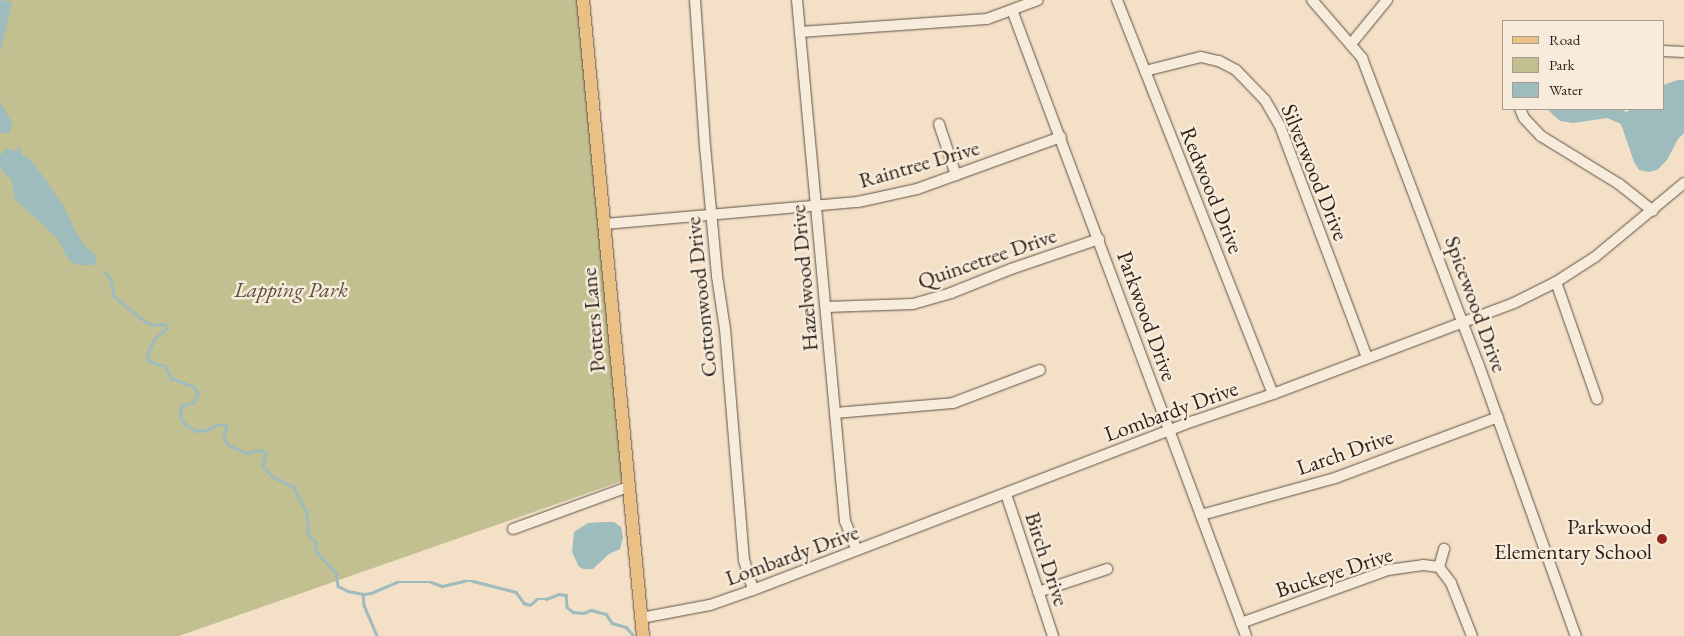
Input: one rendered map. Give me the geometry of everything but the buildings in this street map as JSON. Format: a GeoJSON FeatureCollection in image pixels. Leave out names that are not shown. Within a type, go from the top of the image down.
{"type":"FeatureCollection","features":[{"type":"Feature","properties":{"kind":"main road","name":"Potters Lane"},"geometry":{"type":"LineString","coordinates":[[583,0],[643,636]]}},
{"type":"Feature","properties":{"kind":"street","name":"Cottonwood Drive"},"geometry":{"type":"LineString","coordinates":[[695,0],[712,215],[725,329],[744,560],[753,590]]}},
{"type":"Feature","properties":{"kind":"street","name":"Hazelwood Drive"},"geometry":{"type":"LineString","coordinates":[[797,0],[845,520],[857,550]]}},
{"type":"Feature","properties":{"kind":"street"},"geometry":{"type":"LineString","coordinates":[[800,32],[979,20],[1038,0]]}},
{"type":"Feature","properties":{"kind":"street","name":"Redwood Drive"},"geometry":{"type":"LineString","coordinates":[[1117,0],[1273,394]]}},
{"type":"Feature","properties":{"kind":"street","name":"Spicewood Drive"},"geometry":{"type":"LineString","coordinates":[[1312,0],[1351,44],[1366,66],[1463,322],[1576,636]]}},
{"type":"Feature","properties":{"kind":"street"},"geometry":{"type":"LineString","coordinates":[[1351,44],[1387,0]]}},
{"type":"Feature","properties":{"kind":"street","name":"Parkwood Drive"},"geometry":{"type":"LineString","coordinates":[[1012,10],[1246,636]]}},
{"type":"Feature","properties":{"kind":"street"},"geometry":{"type":"LineString","coordinates":[[1664,51],[1684,52]]}},
{"type":"Feature","properties":{"kind":"street","name":"Silverwood Drive"},"geometry":{"type":"LineString","coordinates":[[1145,71],[1201,57],[1219,60],[1236,70],[1265,100],[1280,126],[1367,358]]}},
{"type":"Feature","properties":{"kind":"street"},"geometry":{"type":"LineString","coordinates":[[1520,110],[1524,118],[1541,136],[1612,179],[1652,211]]}},
{"type":"Feature","properties":{"kind":"street"},"geometry":{"type":"LineString","coordinates":[[940,124],[956,175]]}},
{"type":"Feature","properties":{"kind":"street","name":"Raintree Drive"},"geometry":{"type":"LineString","coordinates":[[605,224],[858,202],[917,189],[1061,137]]}},
{"type":"Feature","properties":{"kind":"street","name":"Lombardy Drive"},"geometry":{"type":"LineString","coordinates":[[641,618],[710,605],[753,590],[1170,430],[1273,394],[1514,303],[1556,282],[1595,257],[1684,183]]}},
{"type":"Feature","properties":{"kind":"street","name":"Quincetree Drive"},"geometry":{"type":"LineString","coordinates":[[826,307],[913,304],[951,293],[1011,269],[1099,239]]}},
{"type":"Feature","properties":{"kind":"street"},"geometry":{"type":"LineString","coordinates":[[1556,282],[1597,399]]}},
{"type":"Feature","properties":{"kind":"street"},"geometry":{"type":"LineString","coordinates":[[835,413],[953,403],[1040,370]]}},
{"type":"Feature","properties":{"kind":"street","name":"Larch Drive"},"geometry":{"type":"LineString","coordinates":[[1201,515],[1335,478],[1498,417]]}},
{"type":"Feature","properties":{"kind":"street"},"geometry":{"type":"LineString","coordinates":[[513,529],[628,487]]}},
{"type":"Feature","properties":{"kind":"street","name":"Birch Drive"},"geometry":{"type":"LineString","coordinates":[[1006,494],[1052,636]]}},
{"type":"Feature","properties":{"kind":"street"},"geometry":{"type":"LineString","coordinates":[[1444,549],[1439,567],[1451,583],[1472,636]]}},
{"type":"Feature","properties":{"kind":"street","name":"Buckeye Drive"},"geometry":{"type":"LineString","coordinates":[[1241,623],[1388,570],[1423,565],[1439,567]]}},
{"type":"Feature","properties":{"kind":"street"},"geometry":{"type":"LineString","coordinates":[[1038,592],[1108,569]]}},
{"type":"Feature","properties":{"kind":"green space","name":"Lapping Park"},"geometry":{"type":"Polygon","coordinates":[[[0,0],[579,0],[628,479],[179,636],[0,636],[0,0]]]}},
{"type":"Feature","properties":{"kind":"water"},"geometry":{"type":"Polygon","coordinates":[[[0,0],[12,2],[0,54],[0,0]]]}},
{"type":"Feature","properties":{"kind":"water"},"geometry":{"type":"Polygon","coordinates":[[[1684,80],[1684,133],[1678,139],[1667,160],[1657,170],[1649,172],[1639,170],[1634,162],[1621,124],[1607,118],[1573,123],[1560,121],[1548,110],[1623,110],[1626,112],[1630,110],[1664,110],[1664,85],[1684,80]]]}},
{"type":"Feature","properties":{"kind":"water"},"geometry":{"type":"Polygon","coordinates":[[[0,101],[13,125],[9,133],[0,133],[0,101]]]}},
{"type":"Feature","properties":{"kind":"water"},"geometry":{"type":"Polygon","coordinates":[[[11,149],[30,159],[45,179],[65,209],[76,232],[86,247],[96,256],[96,262],[93,265],[77,265],[69,261],[57,238],[15,199],[11,179],[0,166],[0,155],[5,150],[11,149]]]}},
{"type":"Feature","properties":{"kind":"water"},"geometry":{"type":"Polygon","coordinates":[[[614,522],[621,527],[623,538],[620,549],[609,554],[593,569],[579,567],[572,552],[574,532],[588,523],[614,522]]]}},
{"type":"Feature","properties":{"kind":"waterway"},"geometry":{"type":"LineString","coordinates":[[18,148],[21,155]]}},
{"type":"Feature","properties":{"kind":"waterway"},"geometry":{"type":"LineString","coordinates":[[105,272],[111,280],[114,296],[123,304],[153,325],[165,324],[167,328],[155,339],[148,354],[148,361],[165,366],[171,378],[194,387],[198,393],[194,403],[182,406],[180,415],[185,424],[196,431],[207,430],[217,425],[227,425],[224,438],[228,445],[247,453],[261,450],[266,453],[263,466],[273,477],[294,487],[307,512],[308,534],[316,542],[316,551],[336,573],[338,586],[348,591],[363,594],[371,593],[397,582],[431,582],[442,586],[473,581],[516,592],[524,603],[530,605],[537,599],[546,599],[559,594],[566,595],[567,607],[573,612],[583,613],[591,610],[606,614],[612,623],[626,627],[634,636]]}},
{"type":"Feature","properties":{"kind":"waterway"},"geometry":{"type":"LineString","coordinates":[[363,594],[364,605],[377,636]]}},
{"type":"Feature","properties":{"kind":"place","name":"Parkwood Elementary School"},"geometry":{"type":"Point","coordinates":[1662,539]}}]}
